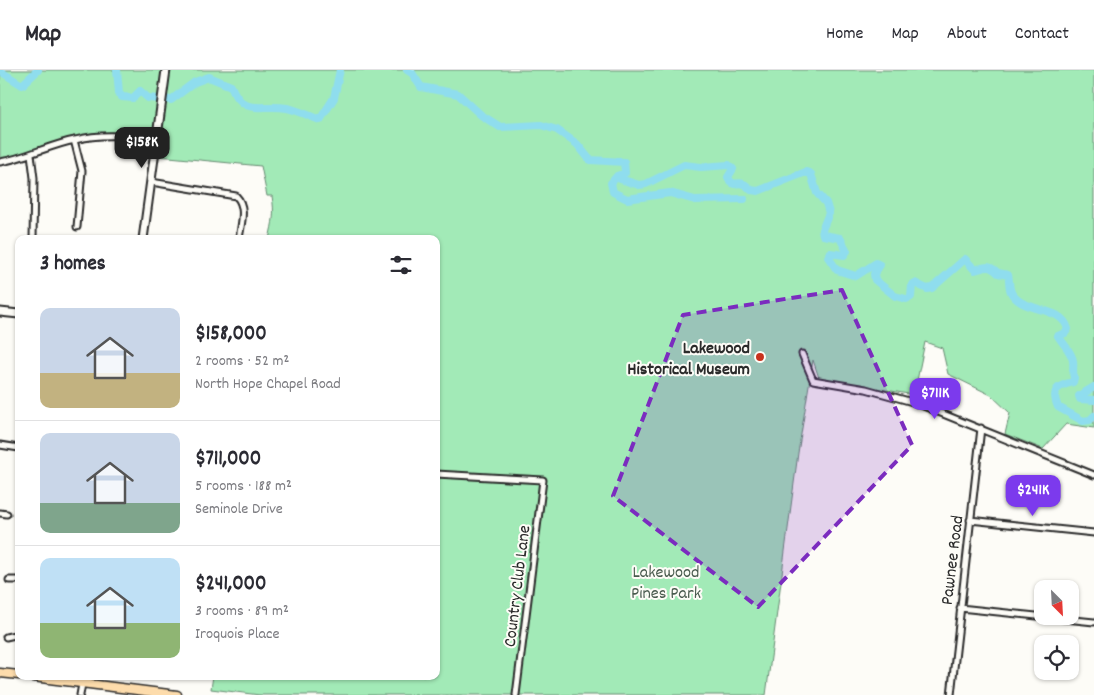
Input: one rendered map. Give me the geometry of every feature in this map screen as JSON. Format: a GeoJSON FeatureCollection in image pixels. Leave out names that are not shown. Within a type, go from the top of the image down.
{"type":"FeatureCollection","features":[{"type":"Feature","properties":{"kind":"main road"},"geometry":{"type":"LineString","coordinates":[[144,235],[166,70]]}},
{"type":"Feature","properties":{"kind":"main road"},"geometry":{"type":"LineString","coordinates":[[0,312],[15,314]]}},
{"type":"Feature","properties":{"kind":"main road"},"geometry":{"type":"LineString","coordinates":[[0,673],[15,675]]}},
{"type":"Feature","properties":{"kind":"main road"},"geometry":{"type":"LineString","coordinates":[[83,680],[177,695]]}},
{"type":"Feature","properties":{"kind":"street"},"geometry":{"type":"LineString","coordinates":[[0,162],[74,140],[107,135],[156,140]]}},
{"type":"Feature","properties":{"kind":"street"},"geometry":{"type":"LineString","coordinates":[[74,140],[82,171],[77,227]]}},
{"type":"Feature","properties":{"kind":"street"},"geometry":{"type":"LineString","coordinates":[[31,154],[34,178],[33,235]]}},
{"type":"Feature","properties":{"kind":"street"},"geometry":{"type":"LineString","coordinates":[[151,182],[230,193],[236,196],[240,200],[243,209],[240,235]]}},
{"type":"Feature","properties":{"kind":"street"},"geometry":{"type":"LineString","coordinates":[[802,354],[813,380],[866,389],[916,402],[1094,475]]}},
{"type":"Feature","properties":{"kind":"street","name":"Pawnee Road"},"geometry":{"type":"LineString","coordinates":[[951,695],[981,428]]}},
{"type":"Feature","properties":{"kind":"street"},"geometry":{"type":"LineString","coordinates":[[0,446],[15,448]]}},
{"type":"Feature","properties":{"kind":"street","name":"Country Club Lane"},"geometry":{"type":"LineString","coordinates":[[440,474],[543,480],[516,695]]}},
{"type":"Feature","properties":{"kind":"street"},"geometry":{"type":"LineString","coordinates":[[0,513],[7,514]]}},
{"type":"Feature","properties":{"kind":"street"},"geometry":{"type":"LineString","coordinates":[[970,520],[1094,533]]}},
{"type":"Feature","properties":{"kind":"street"},"geometry":{"type":"LineString","coordinates":[[9,580],[15,580]]}},
{"type":"Feature","properties":{"kind":"street"},"geometry":{"type":"LineString","coordinates":[[960,608],[1094,622]]}},
{"type":"Feature","properties":{"kind":"street"},"geometry":{"type":"LineString","coordinates":[[6,637],[15,635]]}},
{"type":"Feature","properties":{"kind":"street"},"geometry":{"type":"LineString","coordinates":[[80,695],[83,680]]}},
{"type":"Feature","properties":{"kind":"highlighted area"},"geometry":{"type":"Polygon","coordinates":[[[842,290],[912,445],[758,607],[613,496],[683,315],[842,290]]]}},
{"type":"Feature","properties":{"kind":"green space"},"geometry":{"type":"Polygon","coordinates":[[[0,70],[165,70],[157,140],[95,136],[0,162],[0,70]]]}},
{"type":"Feature","properties":{"kind":"green space","name":"Lakewood Pines Park"},"geometry":{"type":"Polygon","coordinates":[[[170,70],[1094,70],[1094,428],[1066,424],[1043,449],[1005,434],[1010,413],[991,395],[948,374],[942,348],[925,342],[914,395],[819,378],[813,360],[798,453],[766,695],[260,695],[211,689],[212,680],[440,680],[440,235],[270,235],[273,218],[273,202],[272,196],[267,196],[261,166],[159,156],[170,70]]]}},
{"type":"Feature","properties":{"kind":"waterway"},"geometry":{"type":"LineString","coordinates":[[0,71],[22,85],[38,70]]}},
{"type":"Feature","properties":{"kind":"waterway"},"geometry":{"type":"LineString","coordinates":[[117,70],[119,93],[122,97],[133,98],[140,91],[148,98],[171,100],[195,82],[209,77],[231,86],[236,96],[248,106],[287,108],[320,120],[334,98],[340,70]]}},
{"type":"Feature","properties":{"kind":"waterway"},"geometry":{"type":"LineString","coordinates":[[407,70],[412,73],[421,87],[458,94],[481,115],[500,127],[541,125],[557,130],[577,144],[590,160],[624,162],[625,173],[617,176],[611,183],[613,192],[627,199],[670,193],[695,200],[744,199]]}},
{"type":"Feature","properties":{"kind":"waterway"},"geometry":{"type":"LineString","coordinates":[[617,176],[620,179],[639,185],[646,184],[684,165],[701,167],[729,165],[733,169],[728,177],[730,181],[734,184],[744,184],[751,190],[758,191],[806,172],[811,174],[817,193],[826,203],[829,213],[822,230],[823,235],[840,238],[847,251],[844,255],[830,253],[828,257],[837,270],[856,276],[876,263],[880,265],[874,274],[875,280],[895,296],[906,299],[911,297],[912,285],[915,283],[927,289],[932,288],[965,259],[975,270],[990,267],[998,273],[1008,275],[1011,292],[1018,300],[1026,305],[1058,316],[1064,321],[1068,329],[1065,333],[1058,336],[1072,358],[1074,378],[1073,382],[1062,385],[1056,390],[1055,397],[1058,407],[1083,421],[1090,420],[1094,416]]}},
{"type":"Feature","properties":{"kind":"waterway"},"geometry":{"type":"LineString","coordinates":[[1094,387],[1079,396],[1080,399],[1094,400]]}},
{"type":"Feature","properties":{"kind":"place","name":"Lakewood Historical Museum"},"geometry":{"type":"Point","coordinates":[760,357]}}]}
